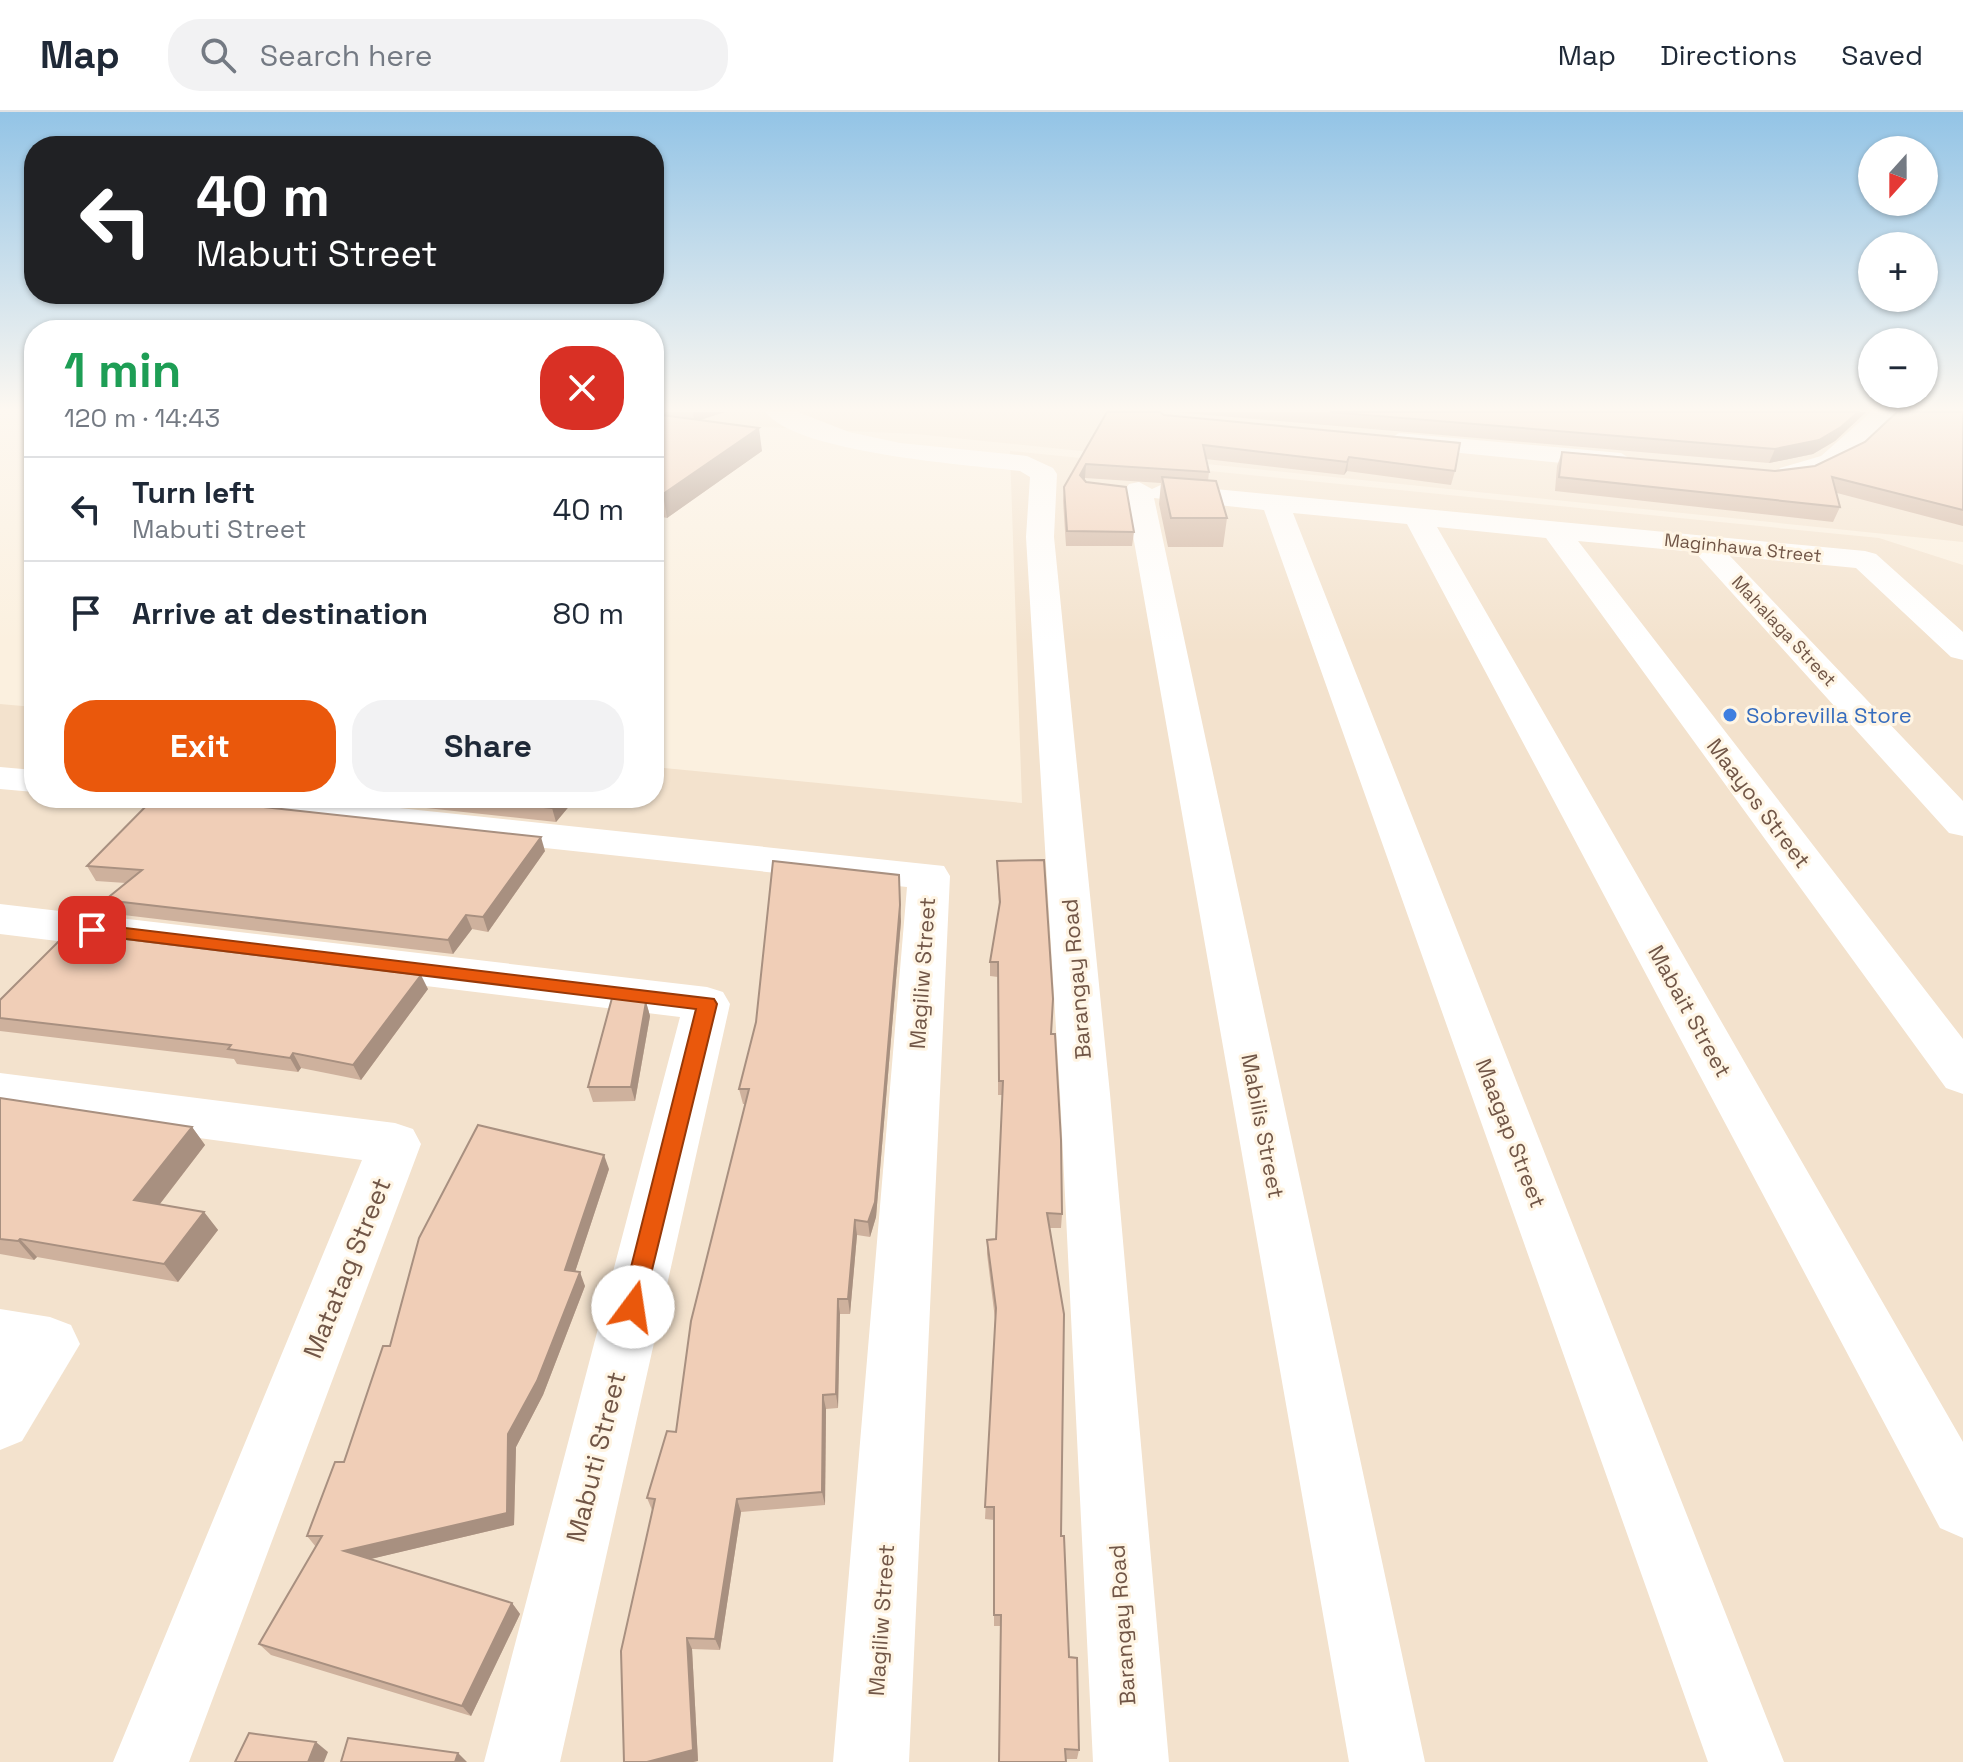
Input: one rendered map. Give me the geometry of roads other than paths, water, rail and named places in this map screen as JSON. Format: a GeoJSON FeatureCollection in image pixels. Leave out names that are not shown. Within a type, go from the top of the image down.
{"type":"FeatureCollection","features":[{"type":"Feature","properties":{"kind":"street","name":"Barangay Road"},"geometry":{"type":"LineString","coordinates":[[1043,489],[1040,537],[1085,1094],[1131,1762]]}},
{"type":"Feature","properties":{"kind":"street","name":"Maginhawa Street"},"geometry":{"type":"LineString","coordinates":[[1125,489],[1865,560],[1963,650]]}},
{"type":"Feature","properties":{"kind":"street","name":"Mabilis Street"},"geometry":{"type":"LineString","coordinates":[[1125,489],[1387,1762]]}},
{"type":"Feature","properties":{"kind":"street","name":"Maagap Street"},"geometry":{"type":"LineString","coordinates":[[1275,503],[1746,1762]]}},
{"type":"Feature","properties":{"kind":"street","name":"Mabait Street"},"geometry":{"type":"LineString","coordinates":[[1417,517],[1963,1505]]}},
{"type":"Feature","properties":{"kind":"street","name":"Maayos Street"},"geometry":{"type":"LineString","coordinates":[[1555,530],[1963,1075]]}},
{"type":"Feature","properties":{"kind":"street","name":"Mahalaga Street"},"geometry":{"type":"LineString","coordinates":[[1704,545],[1963,824]]}},
{"type":"Feature","properties":{"kind":"street"},"geometry":{"type":"LineString","coordinates":[[0,778],[24,780]]}},
{"type":"Feature","properties":{"kind":"street","name":"Magiliw Street"},"geometry":{"type":"LineString","coordinates":[[286,808],[929,876],[871,1762]]}},
{"type":"Feature","properties":{"kind":"street","name":"Mabuti Street"},"geometry":{"type":"LineString","coordinates":[[0,919],[707,1004],[522,1762]]}},
{"type":"Feature","properties":{"kind":"street","name":"Matatag Street"},"geometry":{"type":"LineString","coordinates":[[0,1092],[395,1144],[151,1762]]}},
{"type":"Feature","properties":{"kind":"street"},"geometry":{"type":"LineString","coordinates":[[0,1336],[50,1344],[0,1420]]}},
{"type":"Feature","properties":{"kind":"place","name":"Sobrevilla Store"},"geometry":{"type":"Point","coordinates":[1730,715]}}]}
